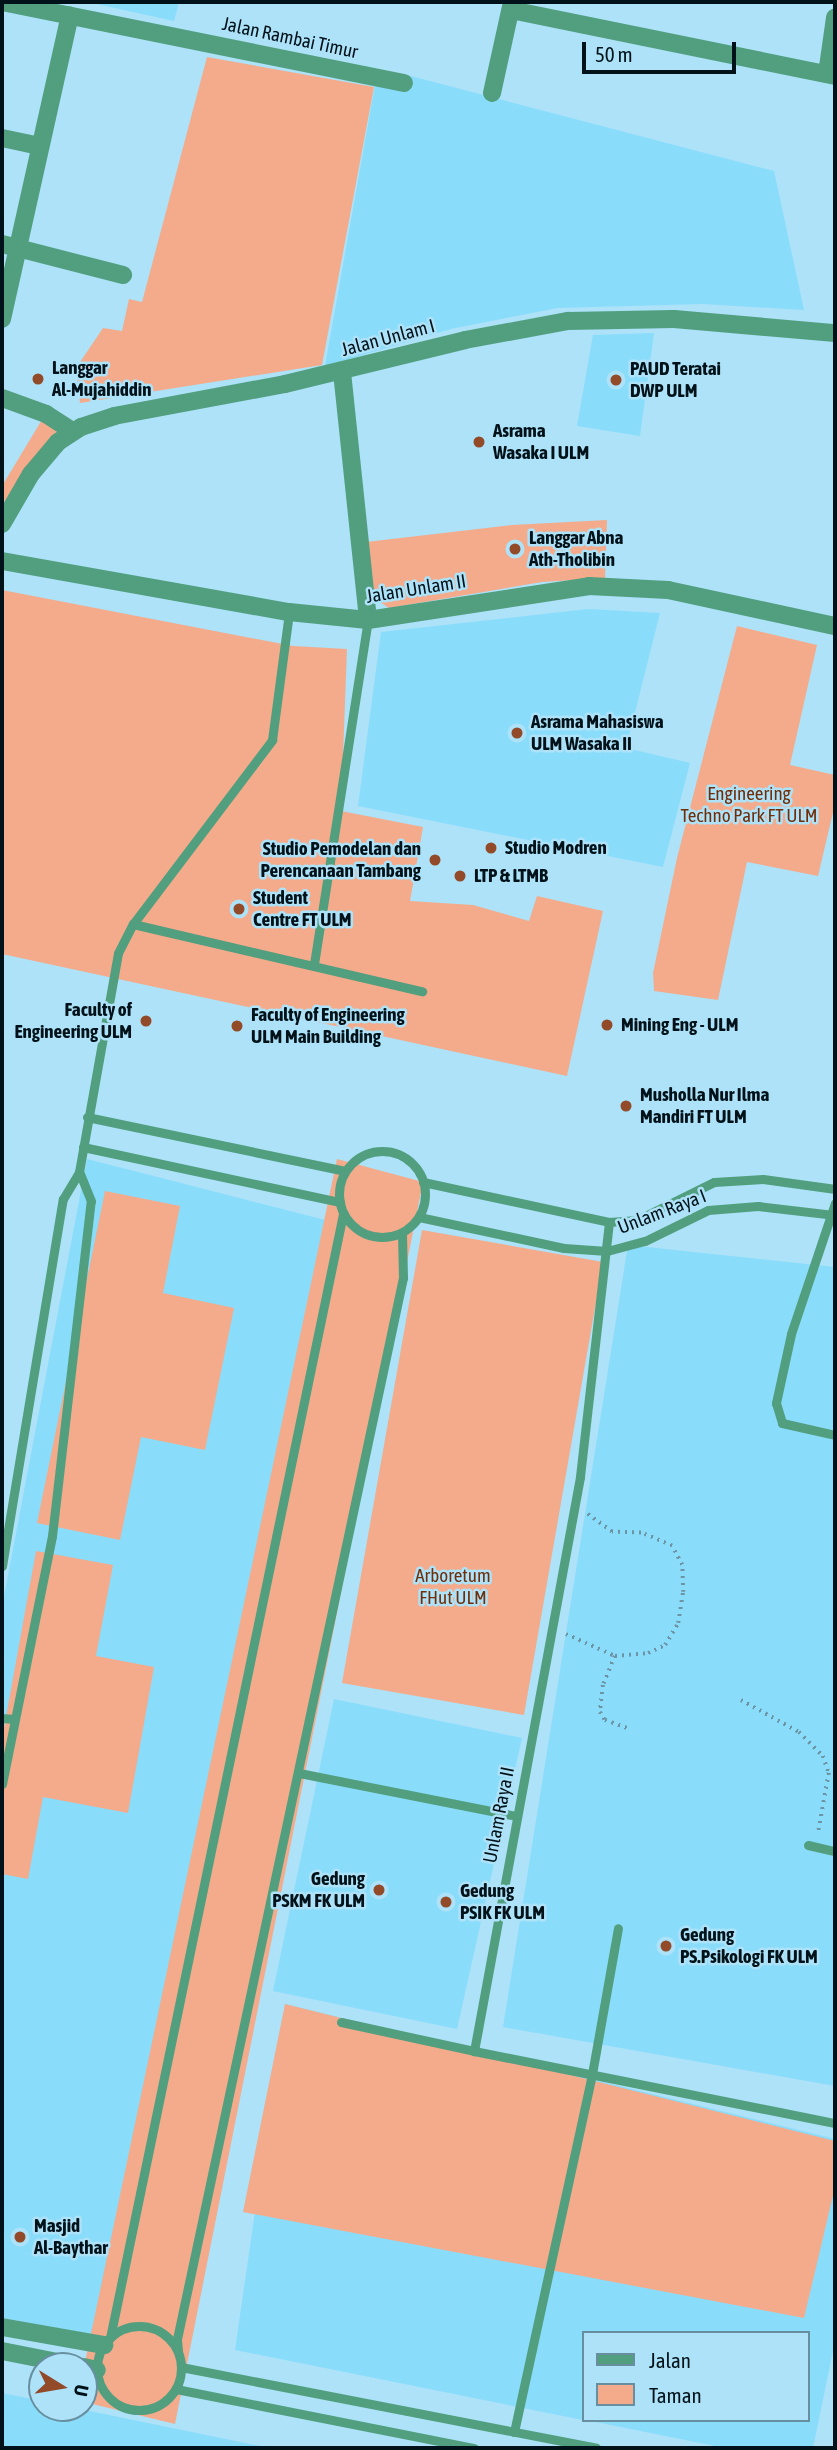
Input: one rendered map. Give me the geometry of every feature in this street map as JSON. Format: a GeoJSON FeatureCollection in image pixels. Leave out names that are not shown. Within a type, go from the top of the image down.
{"type":"FeatureCollection","features":[{"type":"Feature","properties":{"kind":"street","name":"Jalan Rambai Timur"},"geometry":{"type":"LineString","coordinates":[[2,2],[404,83]]}},
{"type":"Feature","properties":{"kind":"street"},"geometry":{"type":"LineString","coordinates":[[492,93],[511,6],[831,75],[835,18]]}},
{"type":"Feature","properties":{"kind":"street"},"geometry":{"type":"LineString","coordinates":[[2,319],[10,246],[40,146],[70,16]]}},
{"type":"Feature","properties":{"kind":"street"},"geometry":{"type":"LineString","coordinates":[[2,138],[40,146]]}},
{"type":"Feature","properties":{"kind":"street"},"geometry":{"type":"LineString","coordinates":[[10,246],[123,275]]}},
{"type":"Feature","properties":{"kind":"street","name":"Jalan Unlam I"},"geometry":{"type":"LineString","coordinates":[[2,524],[31,474],[72,431],[114,416],[342,372],[465,340],[568,321],[658,318],[835,333]]}},
{"type":"Feature","properties":{"kind":"street"},"geometry":{"type":"LineString","coordinates":[[342,372],[368,620]]}},
{"type":"Feature","properties":{"kind":"street"},"geometry":{"type":"LineString","coordinates":[[2,398],[46,414],[72,431]]}},
{"type":"Feature","properties":{"kind":"street","name":"Jalan Unlam II"},"geometry":{"type":"LineString","coordinates":[[2,561],[289,612],[368,620],[589,586],[668,590],[835,626]]}},
{"type":"Feature","properties":{"kind":"street"},"geometry":{"type":"LineString","coordinates":[[2,2327],[107,2341]]}},
{"type":"Feature","properties":{"kind":"street"},"geometry":{"type":"LineString","coordinates":[[2,2351],[28,2356]]}},
{"type":"Feature","properties":{"kind":"lane"},"geometry":{"type":"LineString","coordinates":[[2,1566],[63,1199],[79,1172],[118,953],[133,924],[272,740],[289,612]]}},
{"type":"Feature","properties":{"kind":"lane"},"geometry":{"type":"LineString","coordinates":[[314,964],[368,620]]}},
{"type":"Feature","properties":{"kind":"lane"},"geometry":{"type":"LineString","coordinates":[[133,924],[422,991]]}},
{"type":"Feature","properties":{"kind":"lane"},"geometry":{"type":"LineString","coordinates":[[87,1117],[345,1171]]}},
{"type":"Feature","properties":{"kind":"lane"},"geometry":{"type":"LineString","coordinates":[[83,1147],[340,1202]]}},
{"type":"Feature","properties":{"kind":"lane"},"geometry":{"type":"LineString","coordinates":[[383,1149],[405,1156],[420,1172],[423,1182],[419,1217],[402,1233],[380,1238],[359,1231],[344,1214],[340,1202],[338,1192],[345,1171],[361,1155],[383,1149]]}},
{"type":"Feature","properties":{"kind":"lane"},"geometry":{"type":"LineString","coordinates":[[2,1784],[51,1536],[89,1228],[91,1201],[79,1172]]}},
{"type":"Feature","properties":{"kind":"lane","name":"Unlam Raya I"},"geometry":{"type":"LineString","coordinates":[[423,1182],[609,1222],[637,1220],[714,1182],[764,1178],[835,1189]]}},
{"type":"Feature","properties":{"kind":"lane"},"geometry":{"type":"LineString","coordinates":[[835,1203],[791,1334],[776,1403],[782,1423],[835,1435]]}},
{"type":"Feature","properties":{"kind":"lane","name":"Unlam Raya I"},"geometry":{"type":"LineString","coordinates":[[419,1217],[564,1248],[607,1251],[645,1241],[708,1210],[758,1206],[833,1215]]}},
{"type":"Feature","properties":{"kind":"lane"},"geometry":{"type":"LineString","coordinates":[[98,2357],[107,2341],[344,1214]]}},
{"type":"Feature","properties":{"kind":"lane","name":"Unlam Raya II"},"geometry":{"type":"LineString","coordinates":[[474,2051],[575,1504],[609,1222]]}},
{"type":"Feature","properties":{"kind":"lane"},"geometry":{"type":"LineString","coordinates":[[98,2380],[110,2398],[122,2406],[152,2408],[176,2389],[181,2367],[177,2339],[403,1278],[402,1233]]}},
{"type":"Feature","properties":{"kind":"lane"},"geometry":{"type":"LineString","coordinates":[[2,1718],[14,1719]]}},
{"type":"Feature","properties":{"kind":"lane"},"geometry":{"type":"LineString","coordinates":[[299,1773],[517,1816]]}},
{"type":"Feature","properties":{"kind":"lane"},"geometry":{"type":"LineString","coordinates":[[812,1846],[835,1851]]}},
{"type":"Feature","properties":{"kind":"lane"},"geometry":{"type":"LineString","coordinates":[[514,2432],[592,2074],[618,1928]]}},
{"type":"Feature","properties":{"kind":"lane"},"geometry":{"type":"LineString","coordinates":[[341,2022],[835,2123]]}},
{"type":"Feature","properties":{"kind":"lane"},"geometry":{"type":"LineString","coordinates":[[107,2341],[140,2325],[156,2329],[178,2351]]}},
{"type":"Feature","properties":{"kind":"lane"},"geometry":{"type":"LineString","coordinates":[[181,2367],[596,2448]]}},
{"type":"Feature","properties":{"kind":"lane"},"geometry":{"type":"LineString","coordinates":[[176,2389],[474,2448]]}},
{"type":"Feature","properties":{"kind":"path"},"geometry":{"type":"LineString","coordinates":[[552,1628],[615,1656],[628,1657],[665,1646],[678,1623],[682,1565],[672,1546],[641,1533],[612,1532],[575,1504]]}},
{"type":"Feature","properties":{"kind":"path"},"geometry":{"type":"LineString","coordinates":[[615,1656],[603,1685],[600,1712],[606,1720],[630,1730]]}},
{"type":"Feature","properties":{"kind":"path"},"geometry":{"type":"LineString","coordinates":[[741,1700],[799,1732],[823,1756],[829,1773],[812,1846]]}},
{"type":"Feature","properties":{"kind":"shaded area"},"geometry":{"type":"Polygon","coordinates":[[[87,2],[179,2],[174,21],[87,2]]]}},
{"type":"Feature","properties":{"kind":"shaded area"},"geometry":{"type":"Polygon","coordinates":[[[407,75],[774,171],[804,310],[702,304],[557,308],[451,329],[325,366],[375,85],[402,91],[407,75]]]}},
{"type":"Feature","properties":{"kind":"shaded area","name":"PAUD Teratai DWP ULM"},"geometry":{"type":"Polygon","coordinates":[[[654,333],[640,436],[577,426],[593,335],[654,333]]]}},
{"type":"Feature","properties":{"kind":"shaded area"},"geometry":{"type":"Polygon","coordinates":[[[588,609],[660,613],[626,748],[690,763],[663,867],[358,806],[381,632],[588,609]]]}},
{"type":"Feature","properties":{"kind":"shaded area"},"geometry":{"type":"Polygon","coordinates":[[[87,1159],[325,1220],[111,2338],[2,2318],[2,1607],[87,1159]]]}},
{"type":"Feature","properties":{"kind":"shaded area"},"geometry":{"type":"Polygon","coordinates":[[[628,1245],[835,1267],[835,2086],[503,2027],[628,1245]]]}},
{"type":"Feature","properties":{"kind":"shaded area"},"geometry":{"type":"Polygon","coordinates":[[[334,1699],[522,1738],[457,2029],[273,1991],[334,1699]]]}},
{"type":"Feature","properties":{"kind":"shaded area"},"geometry":{"type":"Polygon","coordinates":[[[285,2004],[835,2139],[835,2341],[813,2448],[725,2448],[596,2422],[809,2422],[809,2331],[582,2331],[582,2420],[235,2350],[285,2004]]]}},
{"type":"Feature","properties":{"kind":"shaded area"},"geometry":{"type":"Polygon","coordinates":[[[2,2393],[28,2398],[28,2422],[98,2422],[98,2413],[270,2448],[2,2448],[2,2393]]]}},
{"type":"Feature","properties":{"kind":"green space"},"geometry":{"type":"Polygon","coordinates":[[[207,57],[374,87],[322,365],[80,403],[76,368],[103,328],[122,331],[129,299],[142,302],[207,57]]]}},
{"type":"Feature","properties":{"kind":"green space"},"geometry":{"type":"Polygon","coordinates":[[[43,418],[58,433],[5,504],[2,486],[43,418]]]}},
{"type":"Feature","properties":{"kind":"green space"},"geometry":{"type":"Polygon","coordinates":[[[607,520],[605,578],[542,582],[389,608],[374,598],[366,542],[512,525],[607,520]]]}},
{"type":"Feature","properties":{"kind":"green space"},"geometry":{"type":"Polygon","coordinates":[[[2,590],[293,646],[347,649],[341,811],[423,827],[410,901],[473,905],[529,921],[537,896],[603,911],[567,1076],[2,954],[2,590]]]}},
{"type":"Feature","properties":{"kind":"green space","name":"Engineering Techno Park FT ULM"},"geometry":{"type":"Polygon","coordinates":[[[737,626],[817,645],[790,765],[835,775],[835,804],[818,876],[747,862],[718,1000],[654,991],[653,973],[677,858],[737,626]]]}},
{"type":"Feature","properties":{"kind":"green space"},"geometry":{"type":"Polygon","coordinates":[[[337,1159],[423,1182],[175,2424],[98,2405],[98,2352],[87,2352],[337,1159]]]}},
{"type":"Feature","properties":{"kind":"green space"},"geometry":{"type":"Polygon","coordinates":[[[105,1191],[180,1206],[163,1293],[234,1308],[205,1450],[141,1437],[120,1540],[37,1523],[105,1191]]]}},
{"type":"Feature","properties":{"kind":"green space","name":"Arboretum FHut ULM"},"geometry":{"type":"Polygon","coordinates":[[[422,1230],[603,1262],[524,1715],[342,1683],[422,1230]]]}},
{"type":"Feature","properties":{"kind":"green space"},"geometry":{"type":"Polygon","coordinates":[[[36,1551],[113,1565],[96,1656],[154,1667],[128,1813],[43,1797],[28,1879],[2,1874],[2,1739],[36,1551]]]}},
{"type":"Feature","properties":{"kind":"green space"},"geometry":{"type":"Polygon","coordinates":[[[285,2004],[835,2141],[835,2187],[804,2318],[243,2212],[285,2004]]]}},
{"type":"Feature","properties":{"kind":"place","name":"Langgar Al-Mujahiddin"},"geometry":{"type":"Point","coordinates":[38,379]}},
{"type":"Feature","properties":{"kind":"place","name":"PAUD Teratai DWP ULM"},"geometry":{"type":"Point","coordinates":[616,380]}},
{"type":"Feature","properties":{"kind":"place","name":"Asrama Wasaka I ULM"},"geometry":{"type":"Point","coordinates":[479,442]}},
{"type":"Feature","properties":{"kind":"place","name":"Langgar Abna Ath-Tholibin"},"geometry":{"type":"Point","coordinates":[515,549]}},
{"type":"Feature","properties":{"kind":"place","name":"Asrama Mahasiswa ULM Wasaka II"},"geometry":{"type":"Point","coordinates":[517,733]}},
{"type":"Feature","properties":{"kind":"place","name":"Studio Modren"},"geometry":{"type":"Point","coordinates":[491,848]}},
{"type":"Feature","properties":{"kind":"place","name":"Studio Pemodelan dan Perencanaan Tambang"},"geometry":{"type":"Point","coordinates":[435,860]}},
{"type":"Feature","properties":{"kind":"place","name":"LTP & LTMB"},"geometry":{"type":"Point","coordinates":[460,876]}},
{"type":"Feature","properties":{"kind":"place","name":"Student Centre FT ULM"},"geometry":{"type":"Point","coordinates":[239,909]}},
{"type":"Feature","properties":{"kind":"place","name":"Faculty of Engineering ULM"},"geometry":{"type":"Point","coordinates":[146,1021]}},
{"type":"Feature","properties":{"kind":"place","name":"Mining Eng - ULM"},"geometry":{"type":"Point","coordinates":[607,1025]}},
{"type":"Feature","properties":{"kind":"place","name":"Faculty of Engineering ULM Main Building"},"geometry":{"type":"Point","coordinates":[237,1026]}},
{"type":"Feature","properties":{"kind":"place","name":"Musholla Nur Ilma Mandiri FT ULM"},"geometry":{"type":"Point","coordinates":[626,1106]}},
{"type":"Feature","properties":{"kind":"place","name":"Gedung PSKM FK ULM"},"geometry":{"type":"Point","coordinates":[379,1890]}},
{"type":"Feature","properties":{"kind":"place","name":"Gedung PSIK FK ULM"},"geometry":{"type":"Point","coordinates":[446,1902]}},
{"type":"Feature","properties":{"kind":"place","name":"Gedung PS.Psikologi FK ULM"},"geometry":{"type":"Point","coordinates":[666,1946]}},
{"type":"Feature","properties":{"kind":"place","name":"Masjid Al-Baythar"},"geometry":{"type":"Point","coordinates":[20,2237]}}]}
